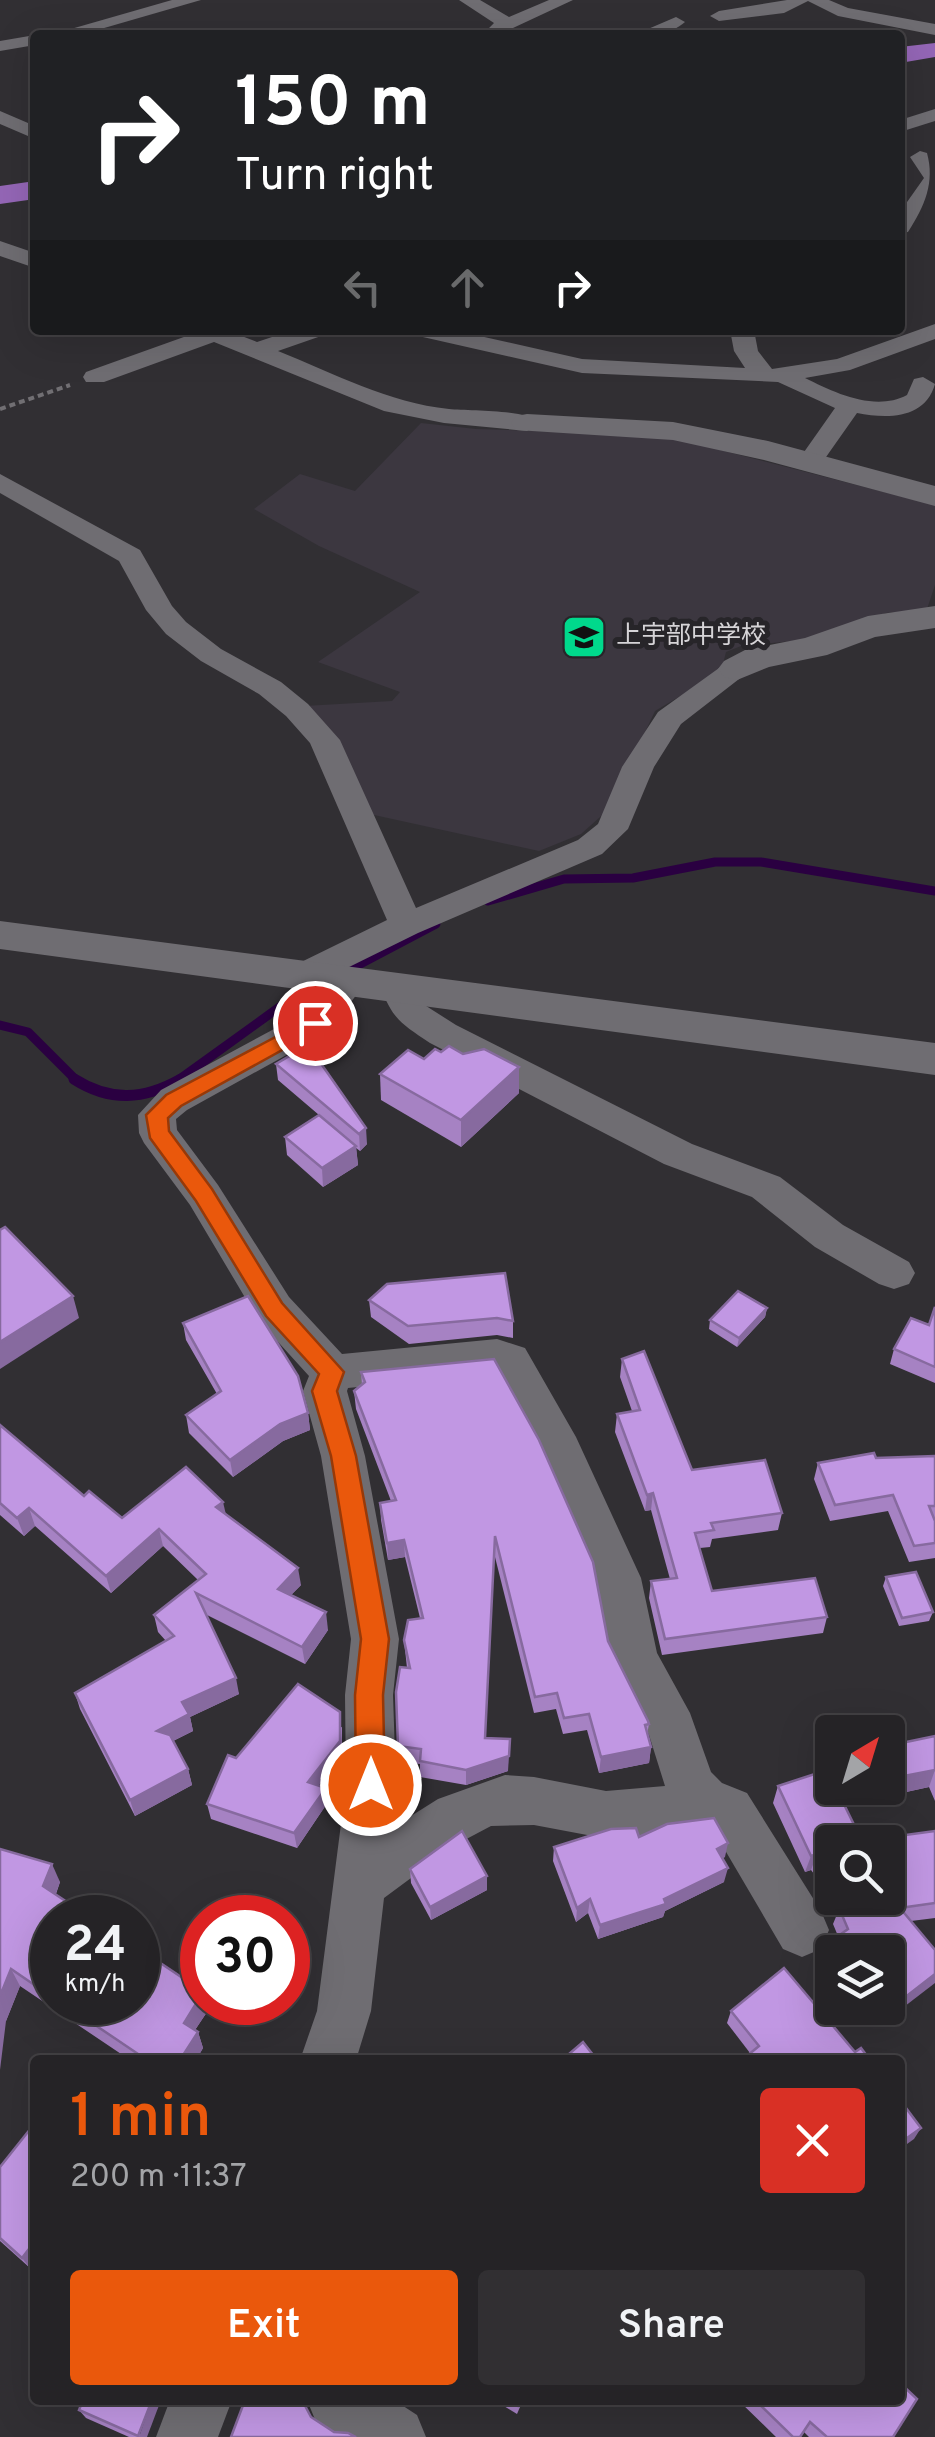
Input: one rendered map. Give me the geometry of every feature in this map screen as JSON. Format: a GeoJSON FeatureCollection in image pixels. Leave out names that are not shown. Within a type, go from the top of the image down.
{"type":"FeatureCollection","features":[{"type":"Feature","properties":{"kind":"highway"},"geometry":{"type":"LineString","coordinates":[[905,44],[931,28]]}},
{"type":"Feature","properties":{"kind":"highway"},"geometry":{"type":"LineString","coordinates":[[905,55],[935,50]]}},
{"type":"Feature","properties":{"kind":"highway"},"geometry":{"type":"LineString","coordinates":[[0,185],[30,181]]}},
{"type":"Feature","properties":{"kind":"highway"},"geometry":{"type":"LineString","coordinates":[[0,195],[30,191]]}},
{"type":"Feature","properties":{"kind":"street"},"geometry":{"type":"LineString","coordinates":[[86,28],[101,0],[139,22]]}},
{"type":"Feature","properties":{"kind":"street"},"geometry":{"type":"LineString","coordinates":[[79,30],[139,22],[192,0]]}},
{"type":"Feature","properties":{"kind":"street"},"geometry":{"type":"LineString","coordinates":[[468,0],[507,29],[564,0]]}},
{"type":"Feature","properties":{"kind":"street"},"geometry":{"type":"LineString","coordinates":[[717,8],[764,12],[800,0]]}},
{"type":"Feature","properties":{"kind":"street"},"geometry":{"type":"LineString","coordinates":[[816,0],[834,12],[931,28]]}},
{"type":"Feature","properties":{"kind":"street"},"geometry":{"type":"LineString","coordinates":[[656,30],[676,22]]}},
{"type":"Feature","properties":{"kind":"street"},"geometry":{"type":"LineString","coordinates":[[0,46],[30,41]]}},
{"type":"Feature","properties":{"kind":"street"},"geometry":{"type":"LineString","coordinates":[[905,124],[935,115]]}},
{"type":"Feature","properties":{"kind":"street"},"geometry":{"type":"LineString","coordinates":[[0,117],[30,131]]}},
{"type":"Feature","properties":{"kind":"street"},"geometry":{"type":"LineString","coordinates":[[905,221],[934,178],[918,154]]}},
{"type":"Feature","properties":{"kind":"street"},"geometry":{"type":"LineString","coordinates":[[0,248],[30,258]]}},
{"type":"Feature","properties":{"kind":"street"},"geometry":{"type":"LineString","coordinates":[[905,316],[935,330]]}},
{"type":"Feature","properties":{"kind":"street"},"geometry":{"type":"LineString","coordinates":[[444,335],[582,366],[775,376],[842,365],[935,330]]}},
{"type":"Feature","properties":{"kind":"street"},"geometry":{"type":"LineString","coordinates":[[95,377],[202,335]]}},
{"type":"Feature","properties":{"kind":"street"},"geometry":{"type":"LineString","coordinates":[[217,335],[394,406],[458,418],[673,431],[935,496]]}},
{"type":"Feature","properties":{"kind":"street"},"geometry":{"type":"LineString","coordinates":[[254,351],[301,335]]}},
{"type":"Feature","properties":{"kind":"street"},"geometry":{"type":"LineString","coordinates":[[742,335],[749,360],[775,376],[850,405],[903,408],[918,399],[924,384]]}},
{"type":"Feature","properties":{"kind":"street"},"geometry":{"type":"LineString","coordinates":[[810,462],[850,405]]}},
{"type":"Feature","properties":{"kind":"street"},"geometry":{"type":"LineString","coordinates":[[0,482],[130,556],[160,610],[176,628],[298,710],[324,740],[406,925]]}},
{"type":"Feature","properties":{"kind":"street"},"geometry":{"type":"LineString","coordinates":[[304,975],[406,925],[590,847],[612,829],[638,767],[669,718],[737,669],[758,658],[814,647],[868,627],[935,616]]}},
{"type":"Feature","properties":{"kind":"street"},"geometry":{"type":"LineString","coordinates":[[0,935],[935,1060]]}},
{"type":"Feature","properties":{"kind":"street"},"geometry":{"type":"LineString","coordinates":[[332,1372],[274,1310],[204,1195],[158,1133],[157,1115],[174,1100],[315,1023],[349,982]]}},
{"type":"Feature","properties":{"kind":"street"},"geometry":{"type":"LineString","coordinates":[[399,988],[408,1011],[444,1034],[576,1106],[678,1154],[766,1187],[829,1236],[894,1273]]}},
{"type":"Feature","properties":{"kind":"street"},"geometry":{"type":"LineString","coordinates":[[332,1372],[497,1356],[510,1360],[560,1450],[618,1578],[634,1657],[672,1729],[691,1787],[706,1802],[729,1810],[802,1930]]}},
{"type":"Feature","properties":{"kind":"street"},"geometry":{"type":"LineString","coordinates":[[330,2055],[344,2012],[371,1785],[369,1695],[375,1639],[350,1491],[325,1391],[332,1372]]}},
{"type":"Feature","properties":{"kind":"street"},"geometry":{"type":"LineString","coordinates":[[359,1884],[465,1812],[494,1801],[523,1801],[606,1816],[649,1815],[706,1802]]}},
{"type":"Feature","properties":{"kind":"street"},"geometry":{"type":"LineString","coordinates":[[188,2437],[198,2405]]}},
{"type":"Feature","properties":{"kind":"street"},"geometry":{"type":"LineString","coordinates":[[346,2405],[396,2437]]}},
{"type":"Feature","properties":{"kind":"path"},"geometry":{"type":"LineString","coordinates":[[0,408],[95,377]]}},
{"type":"Feature","properties":{"kind":"path"},"geometry":{"type":"LineString","coordinates":[[0,398],[10,405]]}},
{"type":"Feature","properties":{"kind":"shaded area","name":"上宇部中学校"},"geometry":{"type":"Polygon","coordinates":[[[421,423],[476,429],[662,435],[935,505],[935,585],[927,609],[886,613],[802,640],[741,646],[726,652],[721,672],[655,711],[609,809],[581,834],[539,851],[365,813],[304,706],[392,701],[400,692],[318,662],[420,592],[319,546],[254,509],[300,474],[355,491],[421,423]]]}},
{"type":"Feature","properties":{"kind":"building"},"geometry":{"type":"Polygon","coordinates":[[[308,1045],[366,1128],[359,1134],[276,1064],[308,1045]]]}},
{"type":"Feature","properties":{"kind":"building"},"geometry":{"type":"Polygon","coordinates":[[[449,1046],[463,1054],[484,1049],[519,1067],[461,1120],[380,1074],[408,1050],[424,1059],[435,1049],[441,1052],[449,1046]]]}},
{"type":"Feature","properties":{"kind":"building"},"geometry":{"type":"Polygon","coordinates":[[[319,1115],[356,1146],[322,1168],[285,1137],[319,1115]]]}},
{"type":"Feature","properties":{"kind":"building"},"geometry":{"type":"Polygon","coordinates":[[[5,1227],[73,1296],[0,1342],[0,1230],[5,1227]]]}},
{"type":"Feature","properties":{"kind":"building"},"geometry":{"type":"Polygon","coordinates":[[[505,1273],[513,1321],[497,1318],[408,1326],[369,1300],[387,1284],[505,1273]]]}},
{"type":"Feature","properties":{"kind":"building"},"geometry":{"type":"Polygon","coordinates":[[[738,1291],[767,1308],[739,1338],[710,1320],[738,1291]]]}},
{"type":"Feature","properties":{"kind":"building"},"geometry":{"type":"Polygon","coordinates":[[[248,1296],[298,1376],[308,1413],[280,1424],[230,1460],[186,1415],[221,1391],[183,1323],[248,1296]]]}},
{"type":"Feature","properties":{"kind":"building"},"geometry":{"type":"Polygon","coordinates":[[[935,1307],[935,1367],[894,1349],[911,1318],[929,1325],[935,1307]]]}},
{"type":"Feature","properties":{"kind":"building"},"geometry":{"type":"Polygon","coordinates":[[[644,1351],[692,1470],[765,1460],[782,1513],[711,1523],[714,1530],[695,1533],[712,1591],[815,1578],[827,1617],[665,1639],[651,1581],[677,1578],[653,1493],[647,1495],[617,1414],[640,1410],[622,1359],[644,1351]]]}},
{"type":"Feature","properties":{"kind":"building"},"geometry":{"type":"Polygon","coordinates":[[[494,1359],[539,1440],[593,1562],[608,1641],[648,1721],[645,1725],[651,1747],[601,1757],[589,1714],[564,1718],[557,1693],[535,1697],[495,1536],[485,1738],[510,1739],[509,1756],[466,1770],[420,1761],[421,1749],[398,1746],[396,1692],[400,1667],[410,1668],[404,1640],[408,1620],[423,1618],[404,1540],[387,1543],[380,1503],[396,1500],[354,1391],[365,1382],[361,1372],[494,1359]]]}},
{"type":"Feature","properties":{"kind":"building"},"geometry":{"type":"Polygon","coordinates":[[[0,1425],[84,1496],[89,1491],[122,1518],[186,1467],[223,1502],[216,1507],[298,1568],[278,1589],[326,1612],[302,1647],[196,1593],[236,1678],[182,1702],[189,1714],[157,1731],[170,1735],[188,1769],[130,1800],[75,1693],[174,1636],[154,1615],[206,1574],[159,1529],[106,1576],[29,1508],[17,1518],[0,1503],[0,1425]]]}},
{"type":"Feature","properties":{"kind":"building"},"geometry":{"type":"Polygon","coordinates":[[[874,1453],[876,1458],[935,1456],[935,1506],[929,1506],[935,1521],[935,1543],[914,1546],[893,1495],[835,1505],[818,1463],[874,1453]]]}},
{"type":"Feature","properties":{"kind":"building"},"geometry":{"type":"Polygon","coordinates":[[[916,1572],[933,1612],[902,1618],[886,1577],[916,1572]]]}},
{"type":"Feature","properties":{"kind":"building"},"geometry":{"type":"Polygon","coordinates":[[[298,1684],[340,1712],[340,1741],[308,1782],[326,1788],[294,1833],[207,1804],[228,1755],[236,1758],[298,1684]]]}},
{"type":"Feature","properties":{"kind":"building"},"geometry":{"type":"Polygon","coordinates":[[[935,1736],[935,1770],[905,1776],[905,1742],[935,1736]]]}},
{"type":"Feature","properties":{"kind":"building"},"geometry":{"type":"Polygon","coordinates":[[[815,1774],[815,1805],[844,1805],[854,1825],[815,1825],[815,1855],[811,1856],[778,1786],[815,1774]]]}},
{"type":"Feature","properties":{"kind":"building"},"geometry":{"type":"Polygon","coordinates":[[[714,1818],[728,1843],[717,1849],[728,1868],[664,1899],[666,1904],[600,1925],[590,1899],[577,1908],[554,1847],[611,1829],[636,1828],[639,1837],[667,1824],[714,1818]]]}},
{"type":"Feature","properties":{"kind":"building"},"geometry":{"type":"Polygon","coordinates":[[[462,1831],[487,1876],[430,1907],[410,1869],[462,1831]]]}},
{"type":"Feature","properties":{"kind":"building"},"geometry":{"type":"Polygon","coordinates":[[[935,1831],[935,1903],[905,1907],[905,1835],[935,1831]]]}},
{"type":"Feature","properties":{"kind":"building"},"geometry":{"type":"Polygon","coordinates":[[[0,1849],[52,1864],[43,1886],[56,1895],[30,1895],[30,1982],[11,1969],[0,1996],[0,1849]]]}},
{"type":"Feature","properties":{"kind":"building"},"geometry":{"type":"Polygon","coordinates":[[[905,1914],[935,1950],[935,1974],[905,1997],[905,1935],[840,1935],[848,1929],[842,1915],[905,1914]]]}},
{"type":"Feature","properties":{"kind":"building"},"geometry":{"type":"Polygon","coordinates":[[[160,1963],[180,1976],[180,2025],[198,2032],[183,2055],[140,2055],[95,2025],[160,2025],[160,1963]]]}},
{"type":"Feature","properties":{"kind":"building"},"geometry":{"type":"Polygon","coordinates":[[[784,1968],[815,2005],[815,2025],[832,2025],[855,2052],[861,2048],[866,2055],[748,2055],[759,2046],[731,2011],[784,1968]]]}},
{"type":"Feature","properties":{"kind":"building"},"geometry":{"type":"Polygon","coordinates":[[[583,2042],[593,2055],[568,2055],[583,2042]]]}},
{"type":"Feature","properties":{"kind":"building"},"geometry":{"type":"Polygon","coordinates":[[[905,2107],[921,2128],[905,2139],[905,2107]]]}},
{"type":"Feature","properties":{"kind":"building"},"geometry":{"type":"Polygon","coordinates":[[[30,2129],[30,2248],[22,2258],[0,2238],[0,2167],[30,2129]]]}},
{"type":"Feature","properties":{"kind":"building"},"geometry":{"type":"Polygon","coordinates":[[[905,2388],[917,2399],[893,2437],[827,2437],[810,2422],[800,2437],[793,2437],[760,2405],[905,2405],[905,2388]]]}},
{"type":"Feature","properties":{"kind":"building"},"geometry":{"type":"Polygon","coordinates":[[[81,2405],[150,2405],[138,2436],[79,2410],[81,2405]]]}},
{"type":"Feature","properties":{"kind":"building"},"geometry":{"type":"Polygon","coordinates":[[[243,2405],[305,2405],[311,2417],[334,2432],[356,2437],[231,2437],[243,2405]]]}},
{"type":"Feature","properties":{"kind":"waterway"},"geometry":{"type":"LineString","coordinates":[[488,901],[564,879],[633,878],[715,862],[761,862],[935,891]]}},
{"type":"Feature","properties":{"kind":"waterway"},"geometry":{"type":"LineString","coordinates":[[345,972],[436,924]]}},
{"type":"Feature","properties":{"kind":"waterway"},"geometry":{"type":"LineString","coordinates":[[177,1081],[316,985]]}},
{"type":"Feature","properties":{"kind":"waterway"},"geometry":{"type":"LineString","coordinates":[[0,1025],[28,1032],[76,1080]]}},
{"type":"Feature","properties":{"kind":"waterway"},"geometry":{"type":"LineString","coordinates":[[177,1081],[181,1079]]}},
{"type":"Feature","properties":{"kind":"waterway"},"geometry":{"type":"LineString","coordinates":[[76,1080],[101,1092],[127,1096],[177,1081]]}},
{"type":"Feature","properties":{"kind":"place","name":"上宇部中学校"},"geometry":{"type":"Point","coordinates":[584,637]}},
{"type":"Feature","properties":{"kind":"route"},"geometry":{"type":"LineString","coordinates":[[315,1023],[174,1100],[157,1115],[158,1133],[204,1195],[274,1310],[332,1372],[325,1391],[343,1456],[375,1639],[369,1695],[371,1785]]}}]}
